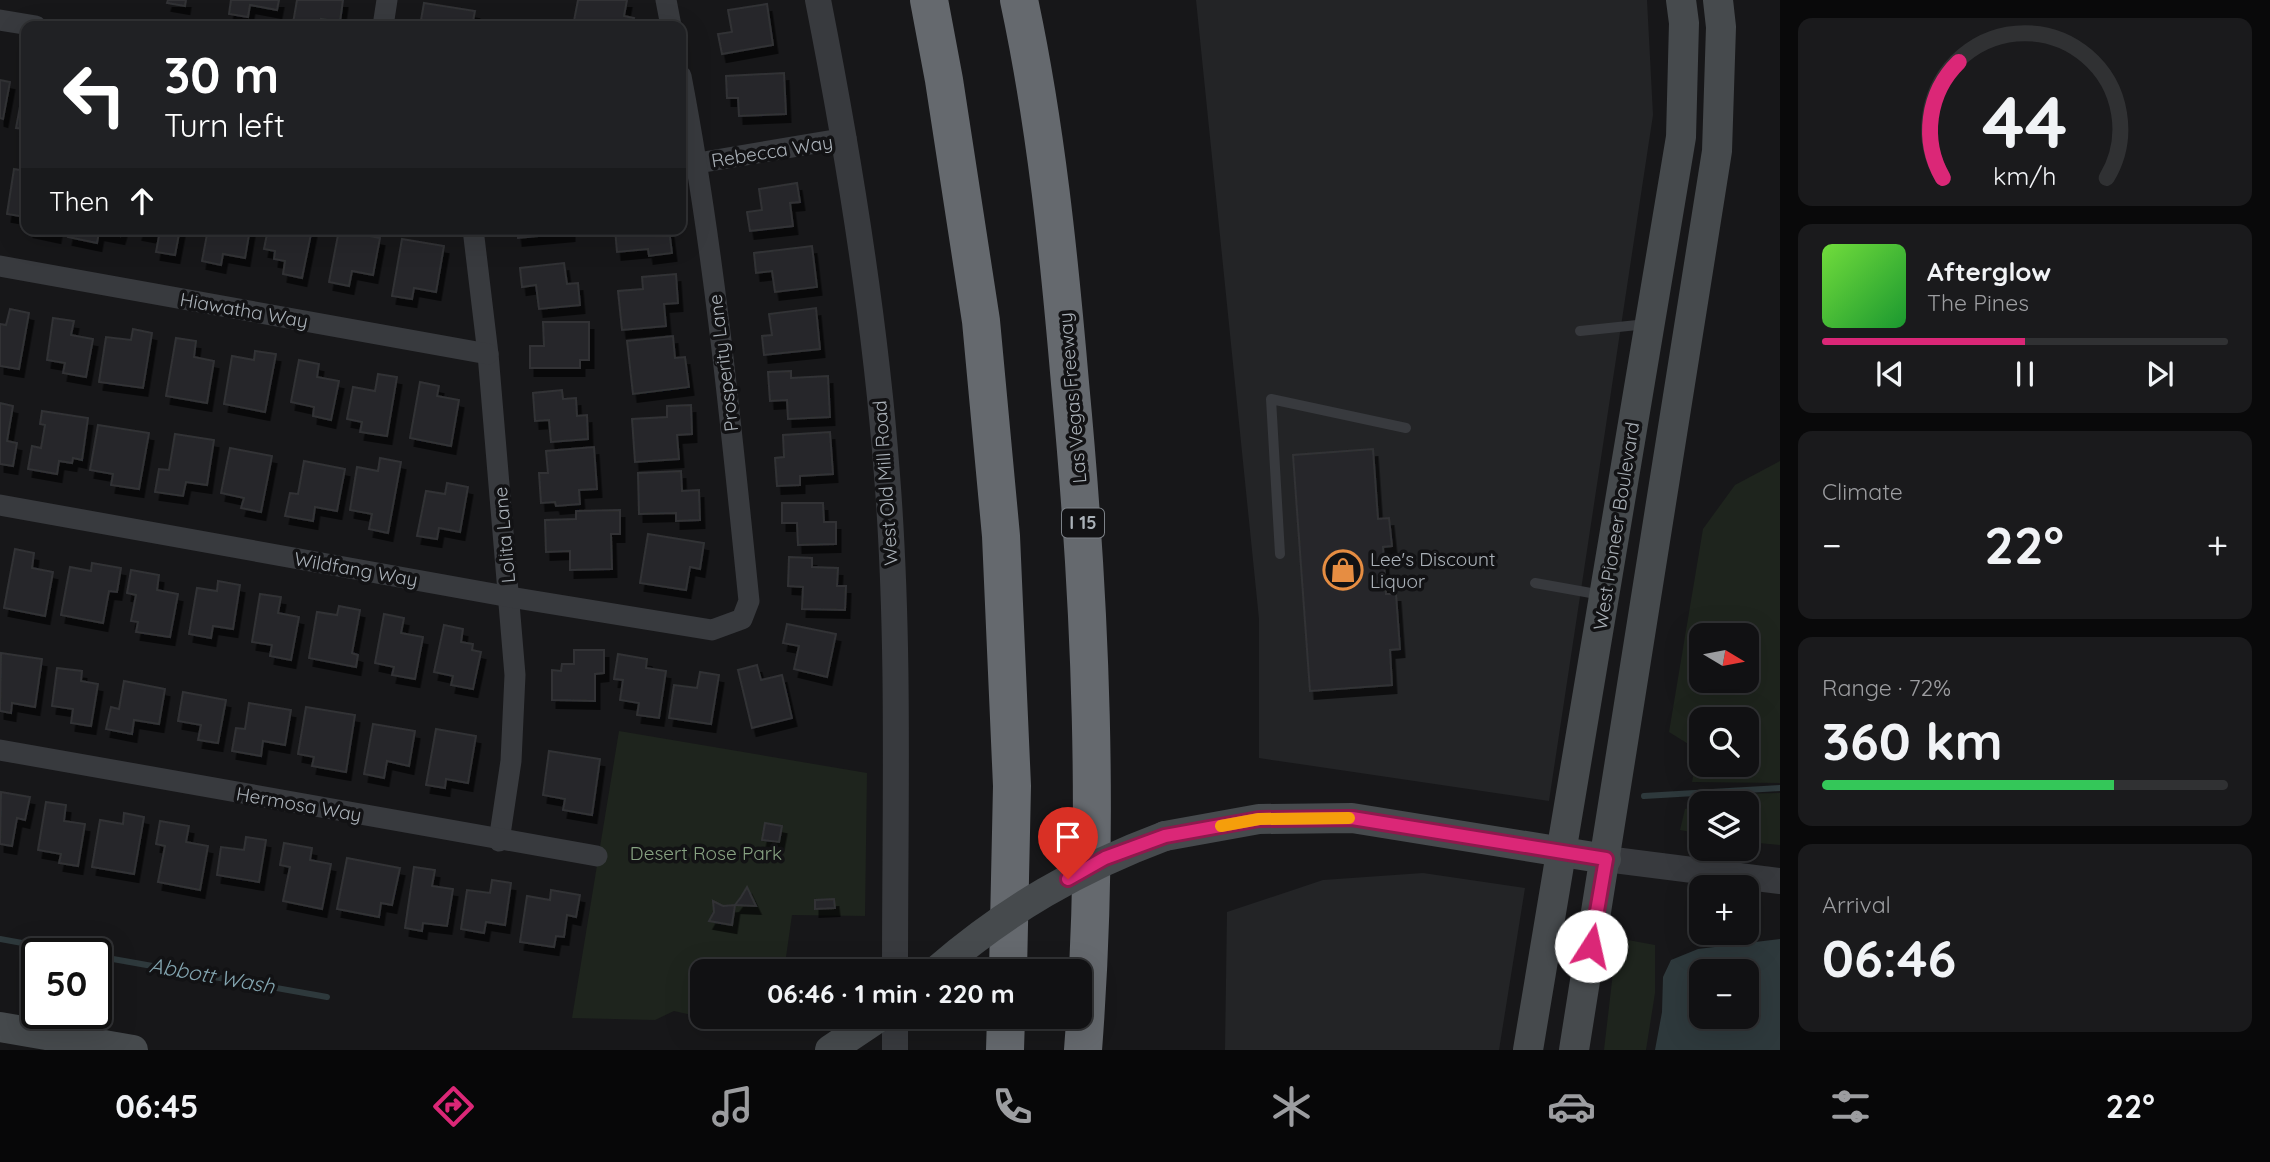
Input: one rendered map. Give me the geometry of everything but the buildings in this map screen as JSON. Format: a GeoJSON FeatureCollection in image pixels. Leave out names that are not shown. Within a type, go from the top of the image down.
{"type":"FeatureCollection","features":[{"type":"Feature","properties":{"kind":"highway"},"geometry":{"type":"LineString","coordinates":[[929,0],[981,321],[1001,536],[1013,786],[1007,959]]}},
{"type":"Feature","properties":{"kind":"highway","name":"Las Vegas Freeway"},"geometry":{"type":"LineString","coordinates":[[1019,0],[1032,63],[1062,293],[1085,540],[1093,775],[1083,1050]]}},
{"type":"Feature","properties":{"kind":"highway"},"geometry":{"type":"LineString","coordinates":[[1005,1050],[1006,1029]]}},
{"type":"Feature","properties":{"kind":"main road","name":"West Pioneer Boulevard"},"geometry":{"type":"LineString","coordinates":[[1528,1050],[1681,137],[1684,23],[1681,0]]}},
{"type":"Feature","properties":{"kind":"main road"},"geometry":{"type":"LineString","coordinates":[[1574,1050],[1717,150],[1721,27],[1718,0]]}},
{"type":"Feature","properties":{"kind":"main road"},"geometry":{"type":"LineString","coordinates":[[950,959],[1031,900],[1105,858],[1165,836],[1259,819],[1352,818],[1606,859]]}},
{"type":"Feature","properties":{"kind":"main road"},"geometry":{"type":"LineString","coordinates":[[0,1027],[134,1050]]}},
{"type":"Feature","properties":{"kind":"main road"},"geometry":{"type":"LineString","coordinates":[[830,1050],[862,1029]]}},
{"type":"Feature","properties":{"kind":"street"},"geometry":{"type":"LineString","coordinates":[[384,21],[387,0]]}},
{"type":"Feature","properties":{"kind":"street"},"geometry":{"type":"LineString","coordinates":[[666,0],[670,21]]}},
{"type":"Feature","properties":{"kind":"street","name":"West Old Mill Road"},"geometry":{"type":"LineString","coordinates":[[818,0],[846,138],[870,309],[887,477],[895,706],[895,959]]}},
{"type":"Feature","properties":{"kind":"street"},"geometry":{"type":"LineString","coordinates":[[0,20],[21,24]]}},
{"type":"Feature","properties":{"kind":"street","name":"Prosperity Lane"},"geometry":{"type":"LineString","coordinates":[[686,102],[698,163],[728,392],[748,601],[742,619],[712,630]]}},
{"type":"Feature","properties":{"kind":"street","name":"Rebecca Way"},"geometry":{"type":"LineString","coordinates":[[698,163],[846,138]]}},
{"type":"Feature","properties":{"kind":"street","name":"Lolita Lane"},"geometry":{"type":"LineString","coordinates":[[474,235],[488,354],[515,675],[511,761],[499,841]]}},
{"type":"Feature","properties":{"kind":"street","name":"Hiawatha Way"},"geometry":{"type":"LineString","coordinates":[[0,266],[488,354]]}},
{"type":"Feature","properties":{"kind":"street","name":"Wildfang Way"},"geometry":{"type":"LineString","coordinates":[[0,505],[510,597],[712,630]]}},
{"type":"Feature","properties":{"kind":"street","name":"Hermosa Way"},"geometry":{"type":"LineString","coordinates":[[0,750],[499,841],[597,856]]}},
{"type":"Feature","properties":{"kind":"street"},"geometry":{"type":"LineString","coordinates":[[1606,859],[1780,881]]}},
{"type":"Feature","properties":{"kind":"street"},"geometry":{"type":"LineString","coordinates":[[895,1029],[895,1050]]}},
{"type":"Feature","properties":{"kind":"lane"},"geometry":{"type":"LineString","coordinates":[[1580,331],[1650,323]]}},
{"type":"Feature","properties":{"kind":"lane"},"geometry":{"type":"LineString","coordinates":[[1280,554],[1271,399],[1406,428]]}},
{"type":"Feature","properties":{"kind":"lane"},"geometry":{"type":"LineString","coordinates":[[1535,583],[1605,596]]}},
{"type":"Feature","properties":{"kind":"shaded area"},"geometry":{"type":"Polygon","coordinates":[[[1196,0],[1647,0],[1653,115],[1549,801],[1259,758],[1259,619],[1196,0]]]}},
{"type":"Feature","properties":{"kind":"shaded area"},"geometry":{"type":"Polygon","coordinates":[[[1423,873],[1525,888],[1499,1050],[1225,1050],[1227,912],[1323,880],[1423,873]]]}},
{"type":"Feature","properties":{"kind":"shaded area"},"geometry":{"type":"Polygon","coordinates":[[[1780,939],[1780,1050],[1655,1050],[1662,1012],[1663,977],[1671,960],[1698,949],[1759,945],[1759,942],[1780,939]]]}},
{"type":"Feature","properties":{"kind":"green space"},"geometry":{"type":"Polygon","coordinates":[[[1780,461],[1780,783],[1692,782],[1693,777],[1759,777],[1759,707],[1689,707],[1689,744],[1669,732],[1703,529],[1735,485],[1780,461]]]}},
{"type":"Feature","properties":{"kind":"green space","name":"Desert Rose Park"},"geometry":{"type":"Polygon","coordinates":[[[619,731],[867,773],[865,916],[792,915],[786,959],[690,959],[690,1015],[674,1011],[655,1020],[572,1018],[619,731]]]}},
{"type":"Feature","properties":{"kind":"green space"},"geometry":{"type":"Polygon","coordinates":[[[1759,793],[1780,793],[1780,845],[1759,843],[1759,793]]]}},
{"type":"Feature","properties":{"kind":"green space"},"geometry":{"type":"Polygon","coordinates":[[[1689,808],[1689,832],[1680,830],[1685,809],[1689,808]]]}},
{"type":"Feature","properties":{"kind":"green space"},"geometry":{"type":"Polygon","coordinates":[[[1617,938],[1655,945],[1655,993],[1646,1050],[1604,1050],[1617,938]]]}},
{"type":"Feature","properties":{"kind":"waterway","name":"Abbott Wash"},"geometry":{"type":"LineString","coordinates":[[1644,796],[1780,788]]}},
{"type":"Feature","properties":{"kind":"waterway","name":"Abbott Wash"},"geometry":{"type":"LineString","coordinates":[[0,939],[21,943]]}},
{"type":"Feature","properties":{"kind":"waterway","name":"Abbott Wash"},"geometry":{"type":"LineString","coordinates":[[112,959],[327,997]]}},
{"type":"Feature","properties":{"kind":"slow traffic"},"geometry":{"type":"LineString","coordinates":[[1221,826],[1259,819],[1349,818]]}},
{"type":"Feature","properties":{"kind":"place","name":"Lee's Discount Liquor"},"geometry":{"type":"Point","coordinates":[1343,570]}},
{"type":"Feature","properties":{"kind":"route"},"geometry":{"type":"LineString","coordinates":[[1068,879],[1105,858],[1165,836],[1259,819],[1352,818],[1606,859],[1591,946]]}}]}
